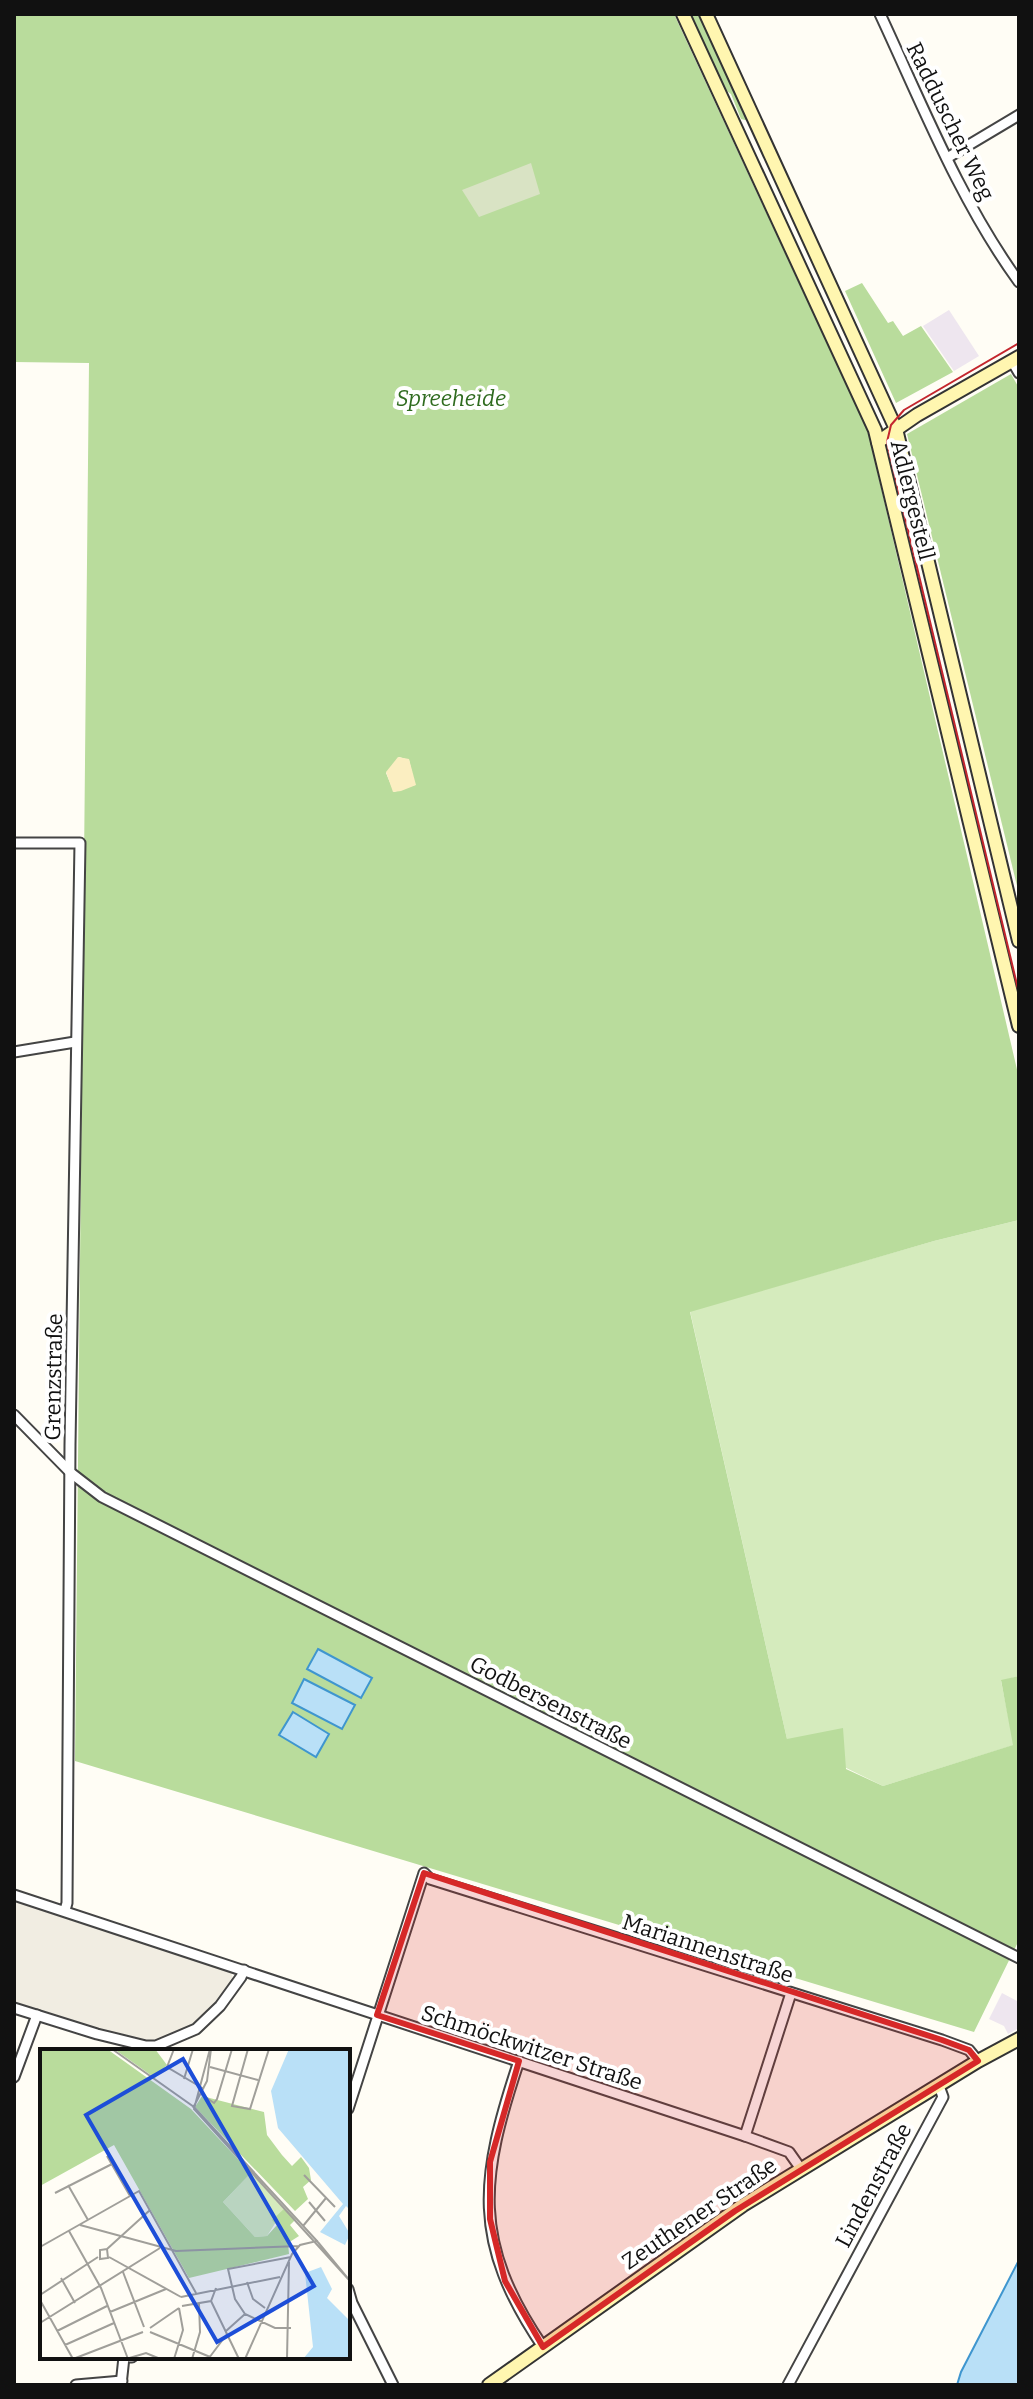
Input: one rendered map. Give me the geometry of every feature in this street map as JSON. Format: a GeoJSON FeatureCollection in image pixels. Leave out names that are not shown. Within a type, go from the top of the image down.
{"type":"FeatureCollection","features":[{"type":"Feature","properties":{"kind":"main road","name":"Adlergestell"},"geometry":{"type":"LineString","coordinates":[[683,14],[868,413],[878,442],[1019,1026]]}},
{"type":"Feature","properties":{"kind":"main road","name":"Adlergestell"},"geometry":{"type":"LineString","coordinates":[[706,14],[896,429],[1019,941]]}},
{"type":"Feature","properties":{"kind":"main road"},"geometry":{"type":"LineString","coordinates":[[739,135],[757,127]]}},
{"type":"Feature","properties":{"kind":"main road"},"geometry":{"type":"LineString","coordinates":[[878,442],[1015,359]]}},
{"type":"Feature","properties":{"kind":"main road"},"geometry":{"type":"LineString","coordinates":[[939,2086],[1019,2039]]}},
{"type":"Feature","properties":{"kind":"main road","name":"Zeuthener Straße"},"geometry":{"type":"LineString","coordinates":[[489,2385],[708,2228],[939,2086]]}},
{"type":"Feature","properties":{"kind":"street","name":"Radduscher Weg"},"geometry":{"type":"LineString","coordinates":[[880,14],[947,158],[995,249],[1019,282]]}},
{"type":"Feature","properties":{"kind":"street"},"geometry":{"type":"LineString","coordinates":[[947,158],[1019,115]]}},
{"type":"Feature","properties":{"kind":"street"},"geometry":{"type":"LineString","coordinates":[[1015,359],[1019,373]]}},
{"type":"Feature","properties":{"kind":"street","name":"Grenzstraße"},"geometry":{"type":"LineString","coordinates":[[14,843],[80,843],[65,1910]]}},
{"type":"Feature","properties":{"kind":"street"},"geometry":{"type":"LineString","coordinates":[[14,1052],[75,1042]]}},
{"type":"Feature","properties":{"kind":"street","name":"Godbersenstraße"},"geometry":{"type":"LineString","coordinates":[[14,1415],[71,1473],[92,1491],[116,1504],[1019,1958]]}},
{"type":"Feature","properties":{"kind":"street","name":"Mariannenstraße"},"geometry":{"type":"LineString","coordinates":[[375,2020],[424,1873],[430,1879],[969,2050],[978,2061]]}},
{"type":"Feature","properties":{"kind":"street","name":"Schmöckwitzer Straße"},"geometry":{"type":"LineString","coordinates":[[14,1895],[244,1970],[375,2020],[519,2061],[745,2136],[789,2152],[801,2169]]}},
{"type":"Feature","properties":{"kind":"street"},"geometry":{"type":"LineString","coordinates":[[14,2008],[146,2049],[196,2029],[220,2006],[244,1970]]}},
{"type":"Feature","properties":{"kind":"street"},"geometry":{"type":"LineString","coordinates":[[745,2136],[791,1993]]}},
{"type":"Feature","properties":{"kind":"street"},"geometry":{"type":"LineString","coordinates":[[14,2077],[37,2015]]}},
{"type":"Feature","properties":{"kind":"street"},"geometry":{"type":"LineString","coordinates":[[350,2102],[375,2020]]}},
{"type":"Feature","properties":{"kind":"street"},"geometry":{"type":"LineString","coordinates":[[519,2061],[490,2162],[490,2219],[505,2281],[543,2347]]}},
{"type":"Feature","properties":{"kind":"street","name":"Lindenstraße"},"geometry":{"type":"LineString","coordinates":[[788,2385],[943,2097],[939,2086]]}},
{"type":"Feature","properties":{"kind":"street"},"geometry":{"type":"LineString","coordinates":[[350,2304],[393,2385]]}},
{"type":"Feature","properties":{"kind":"street"},"geometry":{"type":"LineString","coordinates":[[76,2385],[122,2383],[124,2359]]}},
{"type":"Feature","properties":{"kind":"highlighted area"},"geometry":{"type":"Polygon","coordinates":[[[424,1873],[942,2040],[969,2050],[978,2061],[735,2211],[543,2347],[505,2281],[490,2219],[490,2162],[519,2061],[377,2015],[424,1873]]]}},
{"type":"Feature","properties":{"kind":"shaded area"},"geometry":{"type":"Polygon","coordinates":[[[949,310],[979,356],[954,371],[923,326],[949,310]]]}},
{"type":"Feature","properties":{"kind":"shaded area"},"geometry":{"type":"Polygon","coordinates":[[[14,1897],[231,1971],[233,1980],[217,2004],[194,2027],[147,2043],[14,2004],[14,1897]]]}},
{"type":"Feature","properties":{"kind":"shaded area"},"geometry":{"type":"Polygon","coordinates":[[[1002,1993],[1019,2002],[1019,2028],[1008,2034],[1004,2026],[989,2019],[1002,1993]]]}},
{"type":"Feature","properties":{"kind":"green space","name":"Spreeheide"},"geometry":{"type":"Polygon","coordinates":[[[14,14],[674,14],[868,432],[1019,1078],[1019,1220],[934,1241],[690,1312],[787,1739],[843,1728],[846,1769],[883,1786],[1013,1745],[1001,1680],[1019,1676],[1019,1940],[974,2032],[75,1761],[89,363],[14,362],[14,14]],[[399,757],[386,773],[394,792],[415,785],[409,760],[399,757]]]}},
{"type":"Feature","properties":{"kind":"green space"},"geometry":{"type":"Polygon","coordinates":[[[688,14],[700,14],[749,121],[741,119],[731,94],[721,87],[688,14]]]}},
{"type":"Feature","properties":{"kind":"green space"},"geometry":{"type":"Polygon","coordinates":[[[531,163],[540,194],[479,217],[462,190],[531,163]]]}},
{"type":"Feature","properties":{"kind":"green space"},"geometry":{"type":"Polygon","coordinates":[[[862,283],[888,323],[893,321],[903,336],[921,326],[953,372],[896,403],[845,291],[862,283]]]}},
{"type":"Feature","properties":{"kind":"green space"},"geometry":{"type":"Polygon","coordinates":[[[1011,374],[1019,388],[1019,894],[907,434],[1011,374]]]}},
{"type":"Feature","properties":{"kind":"green space"},"geometry":{"type":"Polygon","coordinates":[[[1019,1220],[1019,1676],[1001,1681],[1014,1745],[883,1786],[787,1739],[690,1311],[934,1241],[1019,1220]]]}},
{"type":"Feature","properties":{"kind":"sand"},"geometry":{"type":"Polygon","coordinates":[[[398,757],[409,759],[416,785],[393,792],[386,772],[398,757]]]}},
{"type":"Feature","properties":{"kind":"water"},"geometry":{"type":"Polygon","coordinates":[[[318,1649],[372,1678],[361,1698],[307,1669],[318,1649]]]}},
{"type":"Feature","properties":{"kind":"water"},"geometry":{"type":"Polygon","coordinates":[[[304,1679],[355,1705],[342,1729],[292,1703],[304,1679]]]}},
{"type":"Feature","properties":{"kind":"water"},"geometry":{"type":"Polygon","coordinates":[[[293,1712],[329,1734],[316,1757],[279,1735],[293,1712]]]}},
{"type":"Feature","properties":{"kind":"water"},"geometry":{"type":"Polygon","coordinates":[[[1019,2260],[1019,2385],[957,2385],[961,2372],[1019,2260]]]}},
{"type":"Feature","properties":{"kind":"tram line"},"geometry":{"type":"LineString","coordinates":[[1019,343],[904,410],[891,425],[887,442],[1019,993]]}}]}
